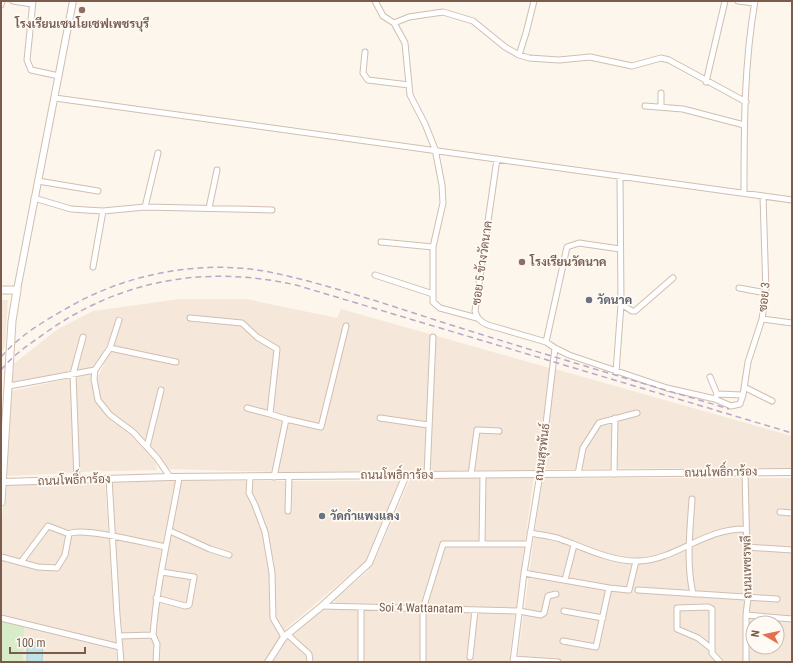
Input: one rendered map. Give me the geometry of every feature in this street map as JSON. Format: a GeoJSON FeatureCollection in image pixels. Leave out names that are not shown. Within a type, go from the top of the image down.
{"type":"FeatureCollection","features":[{"type":"Feature","properties":{"kind":"main road"},"geometry":{"type":"LineString","coordinates":[[1,290],[17,290],[12,321],[1,502]]}},
{"type":"Feature","properties":{"kind":"street"},"geometry":{"type":"LineString","coordinates":[[1,5],[2,1]]}},
{"type":"Feature","properties":{"kind":"street"},"geometry":{"type":"LineString","coordinates":[[13,1],[32,3],[27,60],[29,68],[31,70],[59,76]]}},
{"type":"Feature","properties":{"kind":"street"},"geometry":{"type":"LineString","coordinates":[[17,290],[73,1]]}},
{"type":"Feature","properties":{"kind":"street"},"geometry":{"type":"LineString","coordinates":[[375,1],[383,16],[394,23],[405,43],[409,85],[414,106],[425,124],[435,150],[442,185],[443,203],[433,247],[433,302],[440,308],[477,318]]}},
{"type":"Feature","properties":{"kind":"street"},"geometry":{"type":"LineString","coordinates":[[519,55],[534,1]]}},
{"type":"Feature","properties":{"kind":"street"},"geometry":{"type":"LineString","coordinates":[[706,82],[725,1]]}},
{"type":"Feature","properties":{"kind":"street"},"geometry":{"type":"LineString","coordinates":[[738,1],[755,2],[751,23],[744,125],[744,193]]}},
{"type":"Feature","properties":{"kind":"street"},"geometry":{"type":"LineString","coordinates":[[394,23],[409,17],[443,12],[480,24],[505,47],[519,55],[529,58],[545,59],[590,57],[632,66],[661,58],[684,67],[706,82],[746,102]]}},
{"type":"Feature","properties":{"kind":"street"},"geometry":{"type":"LineString","coordinates":[[365,52],[363,73],[368,80],[409,85]]}},
{"type":"Feature","properties":{"kind":"street"},"geometry":{"type":"LineString","coordinates":[[661,107],[662,93]]}},
{"type":"Feature","properties":{"kind":"street"},"geometry":{"type":"LineString","coordinates":[[54,98],[792,200]]}},
{"type":"Feature","properties":{"kind":"street"},"geometry":{"type":"LineString","coordinates":[[645,106],[707,114],[744,125]]}},
{"type":"Feature","properties":{"kind":"street"},"geometry":{"type":"LineString","coordinates":[[145,207],[158,153]]}},
{"type":"Feature","properties":{"kind":"street","name":"ซอย 5 ข้างวัดนาค"},"geometry":{"type":"LineString","coordinates":[[497,159],[475,311],[477,318],[488,325],[546,342]]}},
{"type":"Feature","properties":{"kind":"street"},"geometry":{"type":"LineString","coordinates":[[209,208],[217,170]]}},
{"type":"Feature","properties":{"kind":"street"},"geometry":{"type":"LineString","coordinates":[[616,372],[621,304],[620,176]]}},
{"type":"Feature","properties":{"kind":"street"},"geometry":{"type":"LineString","coordinates":[[38,180],[98,191]]}},
{"type":"Feature","properties":{"kind":"street","name":"ซอย 3"},"geometry":{"type":"LineString","coordinates":[[743,395],[749,355],[762,319],[766,294],[763,196]]}},
{"type":"Feature","properties":{"kind":"street"},"geometry":{"type":"LineString","coordinates":[[34,198],[71,209],[103,210],[145,207],[272,210]]}},
{"type":"Feature","properties":{"kind":"street"},"geometry":{"type":"LineString","coordinates":[[93,267],[103,210]]}},
{"type":"Feature","properties":{"kind":"street"},"geometry":{"type":"LineString","coordinates":[[381,242],[433,247]]}},
{"type":"Feature","properties":{"kind":"street"},"geometry":{"type":"LineString","coordinates":[[620,249],[579,243],[567,247],[546,342],[569,355],[667,388],[716,397],[743,395],[740,404],[735,406],[716,397],[710,377]]}},
{"type":"Feature","properties":{"kind":"street"},"geometry":{"type":"LineString","coordinates":[[375,275],[433,294]]}},
{"type":"Feature","properties":{"kind":"street"},"geometry":{"type":"LineString","coordinates":[[621,304],[632,311],[635,311],[674,278]]}},
{"type":"Feature","properties":{"kind":"street"},"geometry":{"type":"LineString","coordinates":[[739,288],[766,294]]}},
{"type":"Feature","properties":{"kind":"street"},"geometry":{"type":"LineString","coordinates":[[190,318],[242,323],[257,337],[277,349],[270,414]]}},
{"type":"Feature","properties":{"kind":"street"},"geometry":{"type":"LineString","coordinates":[[762,319],[792,323]]}},
{"type":"Feature","properties":{"kind":"street"},"geometry":{"type":"LineString","coordinates":[[119,320],[110,348],[96,370],[94,380],[98,400],[110,415],[133,432],[157,458],[170,477]]}},
{"type":"Feature","properties":{"kind":"street"},"geometry":{"type":"LineString","coordinates":[[247,408],[321,427],[346,326]]}},
{"type":"Feature","properties":{"kind":"street"},"geometry":{"type":"LineString","coordinates":[[427,475],[433,336]]}},
{"type":"Feature","properties":{"kind":"street"},"geometry":{"type":"LineString","coordinates":[[77,480],[73,374],[83,337]]}},
{"type":"Feature","properties":{"kind":"street"},"geometry":{"type":"LineString","coordinates":[[110,348],[176,362]]}},
{"type":"Feature","properties":{"kind":"street","name":"ถนนสุรพันธ์"},"geometry":{"type":"LineString","coordinates":[[513,660],[524,573],[540,474],[555,348]]}},
{"type":"Feature","properties":{"kind":"street"},"geometry":{"type":"LineString","coordinates":[[9,386],[96,370]]}},
{"type":"Feature","properties":{"kind":"street"},"geometry":{"type":"LineString","coordinates":[[744,387],[772,401]]}},
{"type":"Feature","properties":{"kind":"street"},"geometry":{"type":"LineString","coordinates":[[147,447],[161,390]]}},
{"type":"Feature","properties":{"kind":"street"},"geometry":{"type":"LineString","coordinates":[[578,474],[582,448],[596,427],[602,421],[637,413]]}},
{"type":"Feature","properties":{"kind":"street"},"geometry":{"type":"LineString","coordinates":[[380,418],[428,425]]}},
{"type":"Feature","properties":{"kind":"street"},"geometry":{"type":"LineString","coordinates":[[614,474],[615,418]]}},
{"type":"Feature","properties":{"kind":"street"},"geometry":{"type":"LineString","coordinates":[[274,477],[286,419]]}},
{"type":"Feature","properties":{"kind":"street"},"geometry":{"type":"LineString","coordinates":[[471,475],[478,430],[499,431]]}},
{"type":"Feature","properties":{"kind":"street","name":"ถนนเพชรพลี"},"geometry":{"type":"LineString","coordinates":[[745,472],[748,598],[746,615]]}},
{"type":"Feature","properties":{"kind":"street","name":"ถนนโพธิ์การ้อง"},"geometry":{"type":"LineString","coordinates":[[3,482],[170,477],[792,472]]}},
{"type":"Feature","properties":{"kind":"street"},"geometry":{"type":"LineString","coordinates":[[482,544],[483,474]]}},
{"type":"Feature","properties":{"kind":"street"},"geometry":{"type":"LineString","coordinates":[[268,662],[285,636],[322,606],[369,563],[406,475]]}},
{"type":"Feature","properties":{"kind":"street"},"geometry":{"type":"LineString","coordinates":[[288,511],[289,476]]}},
{"type":"Feature","properties":{"kind":"street"},"geometry":{"type":"LineString","coordinates":[[250,477],[249,493],[255,504],[265,532],[272,573],[273,618],[285,636],[309,654],[310,662]]}},
{"type":"Feature","properties":{"kind":"street"},"geometry":{"type":"LineString","coordinates":[[109,478],[121,662]]}},
{"type":"Feature","properties":{"kind":"street"},"geometry":{"type":"LineString","coordinates":[[156,662],[157,644],[153,635],[156,598],[179,478]]}},
{"type":"Feature","properties":{"kind":"street"},"geometry":{"type":"LineString","coordinates":[[692,499],[688,545],[689,577],[693,594]]}},
{"type":"Feature","properties":{"kind":"street"},"geometry":{"type":"LineString","coordinates":[[780,512],[792,513]]}},
{"type":"Feature","properties":{"kind":"street"},"geometry":{"type":"LineString","coordinates":[[21,562],[48,526],[69,534],[84,531],[166,547]]}},
{"type":"Feature","properties":{"kind":"street"},"geometry":{"type":"LineString","coordinates":[[530,533],[559,539],[613,558],[636,561],[666,555],[716,532],[732,528],[746,529]]}},
{"type":"Feature","properties":{"kind":"street"},"geometry":{"type":"LineString","coordinates":[[170,531],[210,549],[230,555]]}},
{"type":"Feature","properties":{"kind":"street"},"geometry":{"type":"LineString","coordinates":[[1,557],[38,567],[57,568],[64,555],[69,534]]}},
{"type":"Feature","properties":{"kind":"street"},"geometry":{"type":"LineString","coordinates":[[423,662],[423,609],[443,544],[529,544]]}},
{"type":"Feature","properties":{"kind":"street"},"geometry":{"type":"LineString","coordinates":[[565,580],[574,545]]}},
{"type":"Feature","properties":{"kind":"street"},"geometry":{"type":"LineString","coordinates":[[746,547],[792,550]]}},
{"type":"Feature","properties":{"kind":"street"},"geometry":{"type":"LineString","coordinates":[[524,573],[609,588],[629,590],[636,561]]}},
{"type":"Feature","properties":{"kind":"street"},"geometry":{"type":"LineString","coordinates":[[156,598],[185,606],[189,605],[194,577],[162,572]]}},
{"type":"Feature","properties":{"kind":"street"},"geometry":{"type":"LineString","coordinates":[[563,641],[596,647],[609,588]]}},
{"type":"Feature","properties":{"kind":"street"},"geometry":{"type":"LineString","coordinates":[[638,590],[777,599]]}},
{"type":"Feature","properties":{"kind":"street","name":"Soi 4 Wattanatam"},"geometry":{"type":"LineString","coordinates":[[322,606],[519,611],[543,615],[548,596],[556,594]]}},
{"type":"Feature","properties":{"kind":"street"},"geometry":{"type":"LineString","coordinates":[[360,607],[361,662]]}},
{"type":"Feature","properties":{"kind":"street"},"geometry":{"type":"LineString","coordinates":[[712,649],[698,638],[676,629],[677,608],[712,608],[713,656],[720,662]]}},
{"type":"Feature","properties":{"kind":"street"},"geometry":{"type":"LineString","coordinates":[[470,657],[475,610]]}},
{"type":"Feature","properties":{"kind":"street"},"geometry":{"type":"LineString","coordinates":[[564,611],[603,618]]}},
{"type":"Feature","properties":{"kind":"street"},"geometry":{"type":"LineString","coordinates":[[1,618],[120,647]]}},
{"type":"Feature","properties":{"kind":"street"},"geometry":{"type":"LineString","coordinates":[[119,636],[153,635]]}},
{"type":"Feature","properties":{"kind":"street"},"geometry":{"type":"LineString","coordinates":[[513,660],[558,662]]}},
{"type":"Feature","properties":{"kind":"shaded area"},"geometry":{"type":"Polygon","coordinates":[[[180,299],[246,299],[337,318],[341,309],[550,368],[536,470],[279,472],[163,469],[159,456],[131,428],[111,412],[101,398],[97,379],[113,345],[122,316],[118,316],[108,343],[95,368],[10,384],[12,365],[58,329],[93,311],[180,299]]]}},
{"type":"Feature","properties":{"kind":"shaded area"},"geometry":{"type":"Polygon","coordinates":[[[1,300],[8,300],[5,347],[1,352],[1,300]]]}},
{"type":"Feature","properties":{"kind":"shaded area"},"geometry":{"type":"Polygon","coordinates":[[[555,369],[792,436],[792,468],[543,469],[555,369]]]}},
{"type":"Feature","properties":{"kind":"shaded area"},"geometry":{"type":"Polygon","coordinates":[[[92,374],[97,401],[108,417],[128,432],[155,460],[157,470],[80,472],[76,377],[92,374]]]}},
{"type":"Feature","properties":{"kind":"shaded area"},"geometry":{"type":"Polygon","coordinates":[[[72,378],[75,473],[6,476],[11,391],[72,378]]]}},
{"type":"Feature","properties":{"kind":"shaded area"},"geometry":{"type":"Polygon","coordinates":[[[534,476],[516,608],[336,603],[334,600],[368,571],[377,555],[410,479],[534,476]]]}},
{"type":"Feature","properties":{"kind":"shaded area"},"geometry":{"type":"Polygon","coordinates":[[[542,478],[792,478],[792,662],[517,662],[542,478]]]}},
{"type":"Feature","properties":{"kind":"shaded area"},"geometry":{"type":"Polygon","coordinates":[[[111,481],[399,481],[368,559],[287,628],[263,662],[123,662],[111,481]]]}},
{"type":"Feature","properties":{"kind":"shaded area"},"geometry":{"type":"Polygon","coordinates":[[[105,482],[117,662],[1,662],[1,530],[5,485],[105,482]]]}},
{"type":"Feature","properties":{"kind":"shaded area"},"geometry":{"type":"Polygon","coordinates":[[[323,608],[515,613],[509,662],[273,662],[287,640],[323,608]]]}},
{"type":"Feature","properties":{"kind":"green space"},"geometry":{"type":"Polygon","coordinates":[[[1,620],[24,626],[23,662],[1,662],[1,620]]]}},
{"type":"Feature","properties":{"kind":"water"},"geometry":{"type":"Polygon","coordinates":[[[27,641],[43,644],[42,662],[27,662],[27,641]]]}},
{"type":"Feature","properties":{"kind":"railway"},"geometry":{"type":"LineString","coordinates":[[1,357],[24,335],[42,323],[69,307],[114,286],[164,272],[214,267],[239,268],[264,271],[305,280],[511,344],[729,409]]}},
{"type":"Feature","properties":{"kind":"railway"},"geometry":{"type":"LineString","coordinates":[[1,370],[29,344],[48,331],[77,313],[106,299],[136,288],[167,281],[198,277],[230,276],[263,279],[296,285],[792,433]]}},
{"type":"Feature","properties":{"kind":"place","name":"โรงเรียนเซนโยเซฟเพชรบุรี"},"geometry":{"type":"Point","coordinates":[82,10]}},
{"type":"Feature","properties":{"kind":"place","name":"โรงเรียนวัดนาค"},"geometry":{"type":"Point","coordinates":[522,262]}},
{"type":"Feature","properties":{"kind":"place","name":"วัดนาค"},"geometry":{"type":"Point","coordinates":[589,300]}},
{"type":"Feature","properties":{"kind":"place","name":"วัดกำแพงแลง"},"geometry":{"type":"Point","coordinates":[322,516]}}]}
